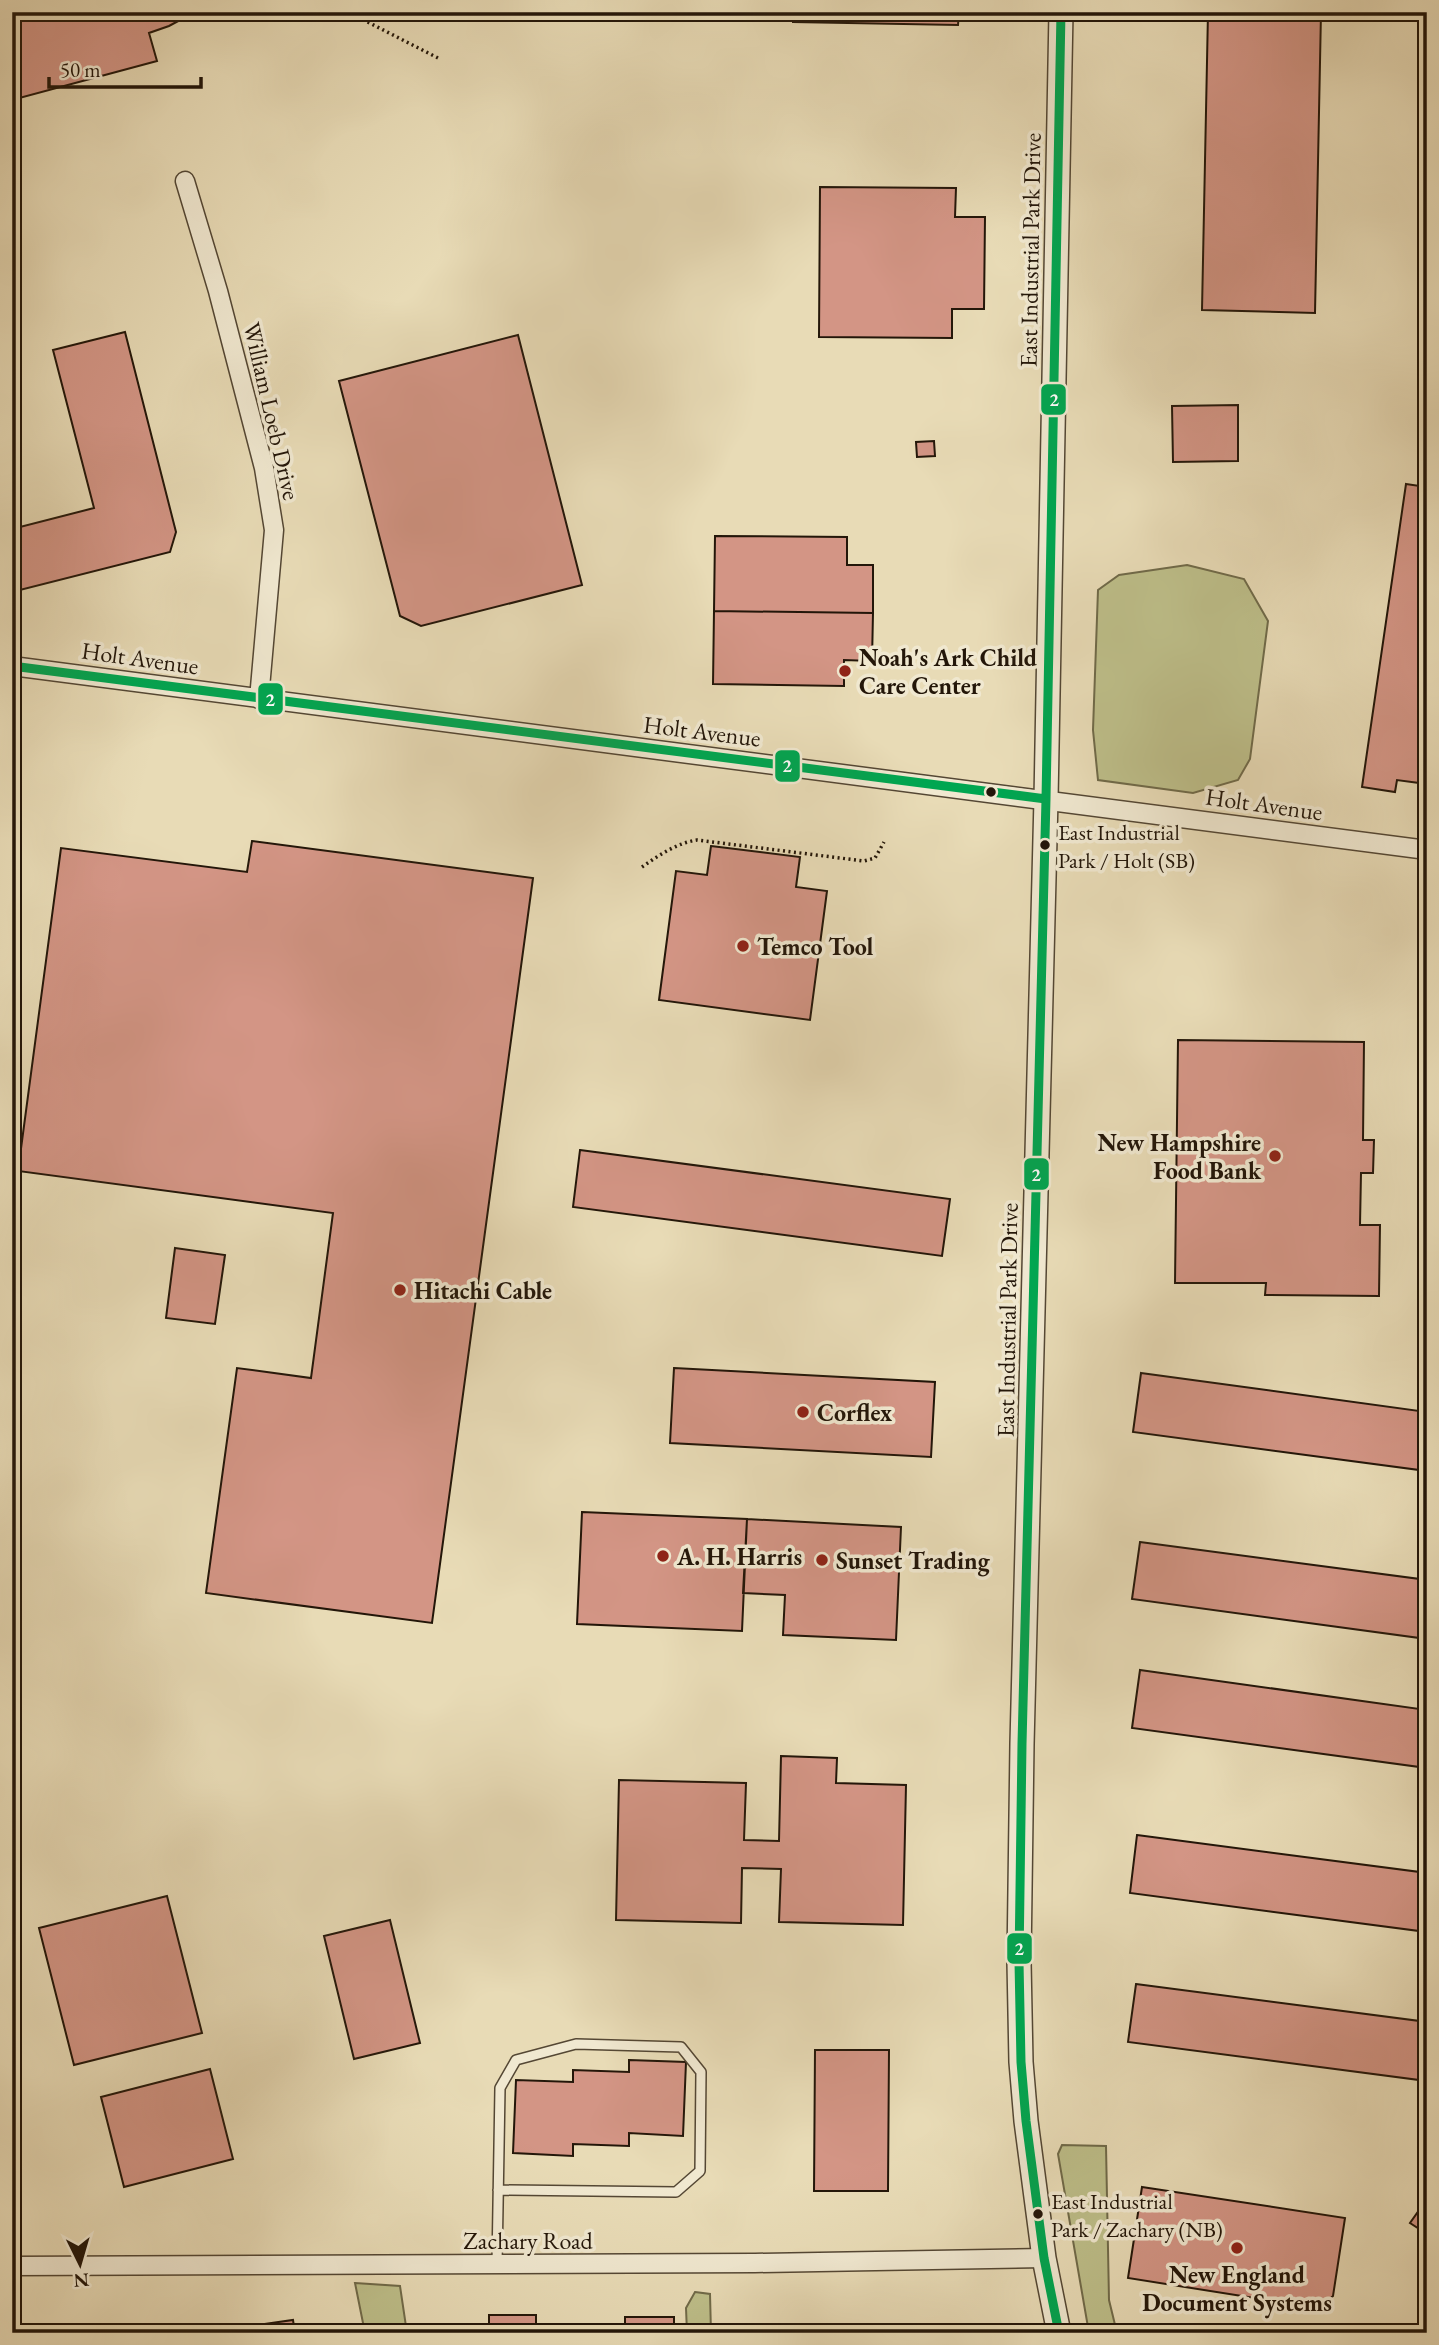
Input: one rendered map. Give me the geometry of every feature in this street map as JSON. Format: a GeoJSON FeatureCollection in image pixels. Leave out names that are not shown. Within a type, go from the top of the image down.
{"type":"FeatureCollection","features":[{"type":"Feature","properties":{"kind":"street","name":"East Industrial Park Drive"},"geometry":{"type":"LineString","coordinates":[[1059,2333],[1044,2258],[1025,2110],[1019,1962],[1061,12]]}},
{"type":"Feature","properties":{"kind":"street","name":"William Loeb Drive"},"geometry":{"type":"LineString","coordinates":[[185,181],[218,291],[264,468],[274,530],[259,699]]}},
{"type":"Feature","properties":{"kind":"street","name":"Holt Avenue"},"geometry":{"type":"LineString","coordinates":[[12,666],[1427,850]]}},
{"type":"Feature","properties":{"kind":"street","name":"Zachary Road"},"geometry":{"type":"LineString","coordinates":[[12,2266],[755,2263],[1044,2258]]}},
{"type":"Feature","properties":{"kind":"lane"},"geometry":{"type":"LineString","coordinates":[[497,2264],[498,2190],[500,2088],[516,2060],[576,2044],[681,2047],[701,2072],[700,2171],[677,2192],[498,2190]]}},
{"type":"Feature","properties":{"kind":"path"},"geometry":{"type":"LineString","coordinates":[[348,12],[440,59]]}},
{"type":"Feature","properties":{"kind":"path"},"geometry":{"type":"LineString","coordinates":[[642,867],[671,848],[697,840],[864,860],[876,858],[884,842]]}},
{"type":"Feature","properties":{"kind":"green space"},"geometry":{"type":"Polygon","coordinates":[[[1187,565],[1244,579],[1268,621],[1250,759],[1238,780],[1193,793],[1098,780],[1093,730],[1098,590],[1119,575],[1187,565]]]}},
{"type":"Feature","properties":{"kind":"green space"},"geometry":{"type":"Polygon","coordinates":[[[1062,2145],[1106,2146],[1109,2300],[1117,2333],[1089,2333],[1058,2154],[1062,2145]]]}},
{"type":"Feature","properties":{"kind":"green space"},"geometry":{"type":"Polygon","coordinates":[[[355,2283],[400,2286],[407,2333],[365,2333],[355,2283]]]}},
{"type":"Feature","properties":{"kind":"green space"},"geometry":{"type":"Polygon","coordinates":[[[695,2292],[710,2294],[711,2333],[687,2333],[686,2308],[695,2292]]]}},
{"type":"Feature","properties":{"kind":"building"},"geometry":{"type":"Polygon","coordinates":[[[12,12],[195,12],[149,33],[157,61],[12,100],[12,12]]]}},
{"type":"Feature","properties":{"kind":"building"},"geometry":{"type":"Polygon","coordinates":[[[793,12],[959,12],[958,25],[793,22],[793,12]]]}},
{"type":"Feature","properties":{"kind":"building"},"geometry":{"type":"Polygon","coordinates":[[[1208,12],[1321,12],[1315,313],[1202,310],[1208,12]]]}},
{"type":"Feature","properties":{"kind":"building"},"geometry":{"type":"Polygon","coordinates":[[[820,187],[956,188],[955,217],[985,217],[984,309],[952,309],[952,338],[819,337],[820,187]]]}},
{"type":"Feature","properties":{"kind":"building"},"geometry":{"type":"Polygon","coordinates":[[[125,332],[176,532],[170,552],[12,592],[12,529],[94,508],[53,350],[125,332]]]}},
{"type":"Feature","properties":{"kind":"building"},"geometry":{"type":"Polygon","coordinates":[[[518,335],[582,585],[421,626],[400,616],[339,381],[518,335]]]}},
{"type":"Feature","properties":{"kind":"building"},"geometry":{"type":"Polygon","coordinates":[[[1238,405],[1238,461],[1173,462],[1172,406],[1238,405]]]}},
{"type":"Feature","properties":{"kind":"building"},"geometry":{"type":"Polygon","coordinates":[[[934,441],[935,456],[917,457],[916,442],[934,441]]]}},
{"type":"Feature","properties":{"kind":"building"},"geometry":{"type":"Polygon","coordinates":[[[1406,484],[1427,487],[1427,784],[1397,780],[1395,792],[1362,787],[1406,484]]]}},
{"type":"Feature","properties":{"kind":"building"},"geometry":{"type":"Polygon","coordinates":[[[715,536],[847,537],[847,565],[873,565],[873,613],[714,611],[715,536]]]}},
{"type":"Feature","properties":{"kind":"building"},"geometry":{"type":"Polygon","coordinates":[[[714,611],[873,613],[872,661],[844,660],[844,686],[713,684],[714,611]]]}},
{"type":"Feature","properties":{"kind":"building","name":"Hitachi Cable"},"geometry":{"type":"Polygon","coordinates":[[[252,841],[533,878],[432,1623],[206,1593],[237,1368],[311,1378],[333,1213],[18,1171],[61,848],[247,872],[252,841]]]}},
{"type":"Feature","properties":{"kind":"building","name":"Temco Tool"},"geometry":{"type":"Polygon","coordinates":[[[711,846],[800,857],[796,887],[827,891],[810,1020],[659,1000],[676,871],[707,875],[711,846]]]}},
{"type":"Feature","properties":{"kind":"building","name":"New Hampshire Food Bank"},"geometry":{"type":"Polygon","coordinates":[[[1178,1040],[1364,1042],[1363,1140],[1374,1140],[1373,1173],[1361,1173],[1360,1225],[1380,1225],[1379,1296],[1265,1295],[1266,1283],[1175,1283],[1178,1040]]]}},
{"type":"Feature","properties":{"kind":"building"},"geometry":{"type":"Polygon","coordinates":[[[580,1150],[950,1199],[942,1256],[573,1207],[580,1150]]]}},
{"type":"Feature","properties":{"kind":"building"},"geometry":{"type":"Polygon","coordinates":[[[175,1248],[225,1255],[215,1324],[166,1318],[175,1248]]]}},
{"type":"Feature","properties":{"kind":"building","name":"Corflex"},"geometry":{"type":"Polygon","coordinates":[[[674,1368],[935,1382],[931,1457],[670,1443],[674,1368]]]}},
{"type":"Feature","properties":{"kind":"building"},"geometry":{"type":"Polygon","coordinates":[[[1141,1373],[1427,1412],[1427,1471],[1133,1432],[1141,1373]]]}},
{"type":"Feature","properties":{"kind":"building","name":"A. H. Harris"},"geometry":{"type":"Polygon","coordinates":[[[582,1512],[747,1519],[742,1631],[577,1624],[582,1512]]]}},
{"type":"Feature","properties":{"kind":"building","name":"Sunset Trading"},"geometry":{"type":"Polygon","coordinates":[[[747,1519],[901,1527],[896,1640],[783,1635],[785,1595],[743,1593],[747,1519]]]}},
{"type":"Feature","properties":{"kind":"building"},"geometry":{"type":"Polygon","coordinates":[[[1140,1542],[1427,1580],[1427,1639],[1132,1599],[1140,1542]]]}},
{"type":"Feature","properties":{"kind":"building"},"geometry":{"type":"Polygon","coordinates":[[[1140,1670],[1427,1710],[1427,1768],[1132,1728],[1140,1670]]]}},
{"type":"Feature","properties":{"kind":"building"},"geometry":{"type":"Polygon","coordinates":[[[781,1756],[837,1758],[836,1783],[906,1785],[903,1925],[779,1922],[781,1869],[742,1868],[741,1923],[616,1920],[619,1780],[746,1783],[744,1840],[779,1841],[781,1756]]]}},
{"type":"Feature","properties":{"kind":"building"},"geometry":{"type":"Polygon","coordinates":[[[1137,1835],[1427,1873],[1427,1932],[1130,1893],[1137,1835]]]}},
{"type":"Feature","properties":{"kind":"building"},"geometry":{"type":"Polygon","coordinates":[[[167,1896],[202,2033],[74,2065],[39,1928],[167,1896]]]}},
{"type":"Feature","properties":{"kind":"building"},"geometry":{"type":"Polygon","coordinates":[[[390,1920],[420,2043],[354,2059],[324,1936],[390,1920]]]}},
{"type":"Feature","properties":{"kind":"building"},"geometry":{"type":"Polygon","coordinates":[[[1136,1984],[1427,2022],[1427,2081],[1128,2042],[1136,1984]]]}},
{"type":"Feature","properties":{"kind":"building"},"geometry":{"type":"Polygon","coordinates":[[[815,2050],[889,2050],[888,2191],[814,2191],[815,2050]]]}},
{"type":"Feature","properties":{"kind":"building"},"geometry":{"type":"Polygon","coordinates":[[[629,2060],[686,2062],[683,2136],[629,2133],[629,2146],[573,2144],[573,2156],[513,2153],[516,2080],[573,2082],[573,2070],[629,2072],[629,2060]]]}},
{"type":"Feature","properties":{"kind":"building"},"geometry":{"type":"Polygon","coordinates":[[[210,2069],[233,2159],[124,2187],[101,2097],[210,2069]]]}},
{"type":"Feature","properties":{"kind":"building","name":"New England Document Systems"},"geometry":{"type":"Polygon","coordinates":[[[1142,2187],[1345,2218],[1333,2296],[1318,2308],[1128,2278],[1142,2187]]]}},
{"type":"Feature","properties":{"kind":"building"},"geometry":{"type":"Polygon","coordinates":[[[1427,2199],[1427,2234],[1410,2223],[1427,2199]]]}},
{"type":"Feature","properties":{"kind":"building"},"geometry":{"type":"Polygon","coordinates":[[[489,2315],[536,2315],[536,2333],[489,2333],[489,2315]]]}},
{"type":"Feature","properties":{"kind":"building"},"geometry":{"type":"Polygon","coordinates":[[[625,2317],[674,2317],[674,2333],[625,2333],[625,2317]]]}},
{"type":"Feature","properties":{"kind":"building"},"geometry":{"type":"Polygon","coordinates":[[[293,2320],[295,2333],[231,2333],[230,2329],[293,2320]]]}},
{"type":"Feature","properties":{"kind":"transit line","name":"2"},"geometry":{"type":"LineString","coordinates":[[1059,2333],[1044,2258],[1026,2121],[1021,2062],[1019,1962],[1061,12]]}},
{"type":"Feature","properties":{"kind":"transit line","name":"2"},"geometry":{"type":"LineString","coordinates":[[12,666],[1046,799]]}},
{"type":"Feature","properties":{"kind":"place","name":"Noah's Ark Child Care Center"},"geometry":{"type":"Point","coordinates":[845,671]}},
{"type":"Feature","properties":{"kind":"place","name":"East Industrial Park / Holt (SB)"},"geometry":{"type":"Point","coordinates":[1045,845]}},
{"type":"Feature","properties":{"kind":"place","name":"Temco Tool"},"geometry":{"type":"Point","coordinates":[743,946]}},
{"type":"Feature","properties":{"kind":"place","name":"New Hampshire Food Bank"},"geometry":{"type":"Point","coordinates":[1275,1156]}},
{"type":"Feature","properties":{"kind":"place","name":"Hitachi Cable"},"geometry":{"type":"Point","coordinates":[400,1290]}},
{"type":"Feature","properties":{"kind":"place","name":"Corflex"},"geometry":{"type":"Point","coordinates":[803,1412]}},
{"type":"Feature","properties":{"kind":"place","name":"A. H. Harris"},"geometry":{"type":"Point","coordinates":[663,1556]}},
{"type":"Feature","properties":{"kind":"place","name":"Sunset Trading"},"geometry":{"type":"Point","coordinates":[822,1560]}},
{"type":"Feature","properties":{"kind":"place","name":"East Industrial Park / Zachary (NB)"},"geometry":{"type":"Point","coordinates":[1038,2214]}},
{"type":"Feature","properties":{"kind":"place","name":"New England Document Systems"},"geometry":{"type":"Point","coordinates":[1237,2248]}}]}
